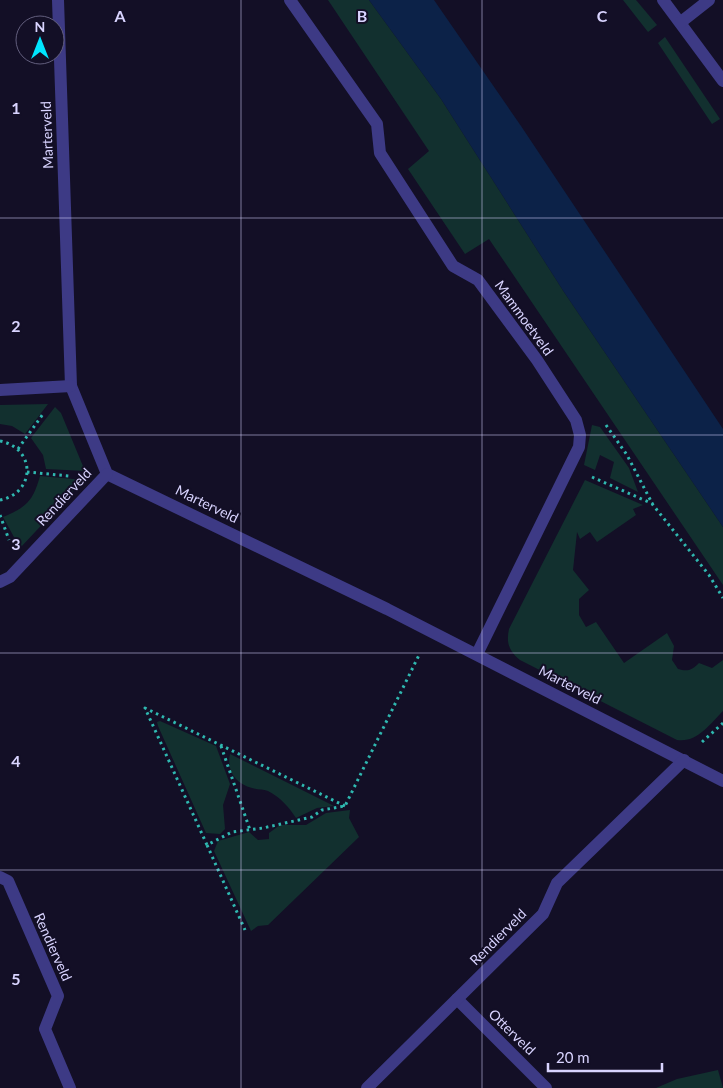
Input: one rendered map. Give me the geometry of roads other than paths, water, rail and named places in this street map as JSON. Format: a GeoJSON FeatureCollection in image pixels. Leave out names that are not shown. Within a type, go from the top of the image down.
{"type":"FeatureCollection","features":[{"type":"Feature","properties":{"kind":"street","name":"Marterveld"},"geometry":{"type":"LineString","coordinates":[[58,0],[71,386],[104,476],[370,600],[723,781]]}},
{"type":"Feature","properties":{"kind":"street","name":"Mammoetveld"},"geometry":{"type":"LineString","coordinates":[[290,0],[377,124],[380,153],[453,266],[478,280],[537,360],[576,420],[580,435],[579,447],[477,654]]}},
{"type":"Feature","properties":{"kind":"street"},"geometry":{"type":"LineString","coordinates":[[664,0],[723,81]]}},
{"type":"Feature","properties":{"kind":"street"},"geometry":{"type":"LineString","coordinates":[[681,22],[709,0]]}},
{"type":"Feature","properties":{"kind":"street"},"geometry":{"type":"LineString","coordinates":[[0,390],[71,386]]}},
{"type":"Feature","properties":{"kind":"street","name":"Rendierveld"},"geometry":{"type":"LineString","coordinates":[[0,582],[10,577],[104,476]]}},
{"type":"Feature","properties":{"kind":"street","name":"Rendierveld"},"geometry":{"type":"LineString","coordinates":[[367,1088],[543,914],[557,883],[684,760]]}},
{"type":"Feature","properties":{"kind":"street","name":"Rendierveld"},"geometry":{"type":"LineString","coordinates":[[0,877],[8,881],[58,996],[44,1029],[70,1088]]}},
{"type":"Feature","properties":{"kind":"street","name":"Otterveld"},"geometry":{"type":"LineString","coordinates":[[457,999],[546,1088]]}},
{"type":"Feature","properties":{"kind":"water"},"geometry":{"type":"Polygon","coordinates":[[[369,0],[434,0],[521,126],[723,429],[723,527],[564,292],[441,99],[369,0]]]}}]}
